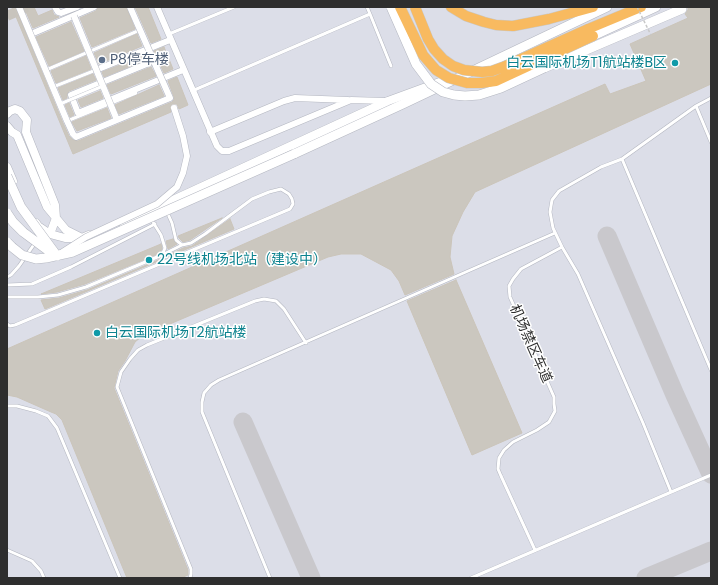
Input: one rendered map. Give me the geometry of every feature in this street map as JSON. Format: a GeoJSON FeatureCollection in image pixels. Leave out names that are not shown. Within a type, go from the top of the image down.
{"type":"FeatureCollection","features":[{"type":"Feature","properties":{"kind":"highway"},"geometry":{"type":"LineString","coordinates":[[400,7],[423,55],[436,70],[449,78],[467,83],[496,81],[641,7]]}},
{"type":"Feature","properties":{"kind":"highway"},"geometry":{"type":"LineString","coordinates":[[415,7],[434,49],[443,59],[453,66],[464,70],[482,72],[492,71],[590,33]]}},
{"type":"Feature","properties":{"kind":"highway"},"geometry":{"type":"LineString","coordinates":[[451,7],[466,16],[484,22],[496,25],[513,26],[549,19],[593,7]]}},
{"type":"Feature","properties":{"kind":"main road"},"geometry":{"type":"LineString","coordinates":[[390,7],[416,64],[431,84],[444,92],[454,95],[479,95],[501,88],[682,9]]}},
{"type":"Feature","properties":{"kind":"main road"},"geometry":{"type":"LineString","coordinates":[[7,242],[12,248],[22,255],[36,259],[73,252],[165,207],[294,154],[607,7]]}},
{"type":"Feature","properties":{"kind":"main road"},"geometry":{"type":"LineString","coordinates":[[590,33],[656,7]]}},
{"type":"Feature","properties":{"kind":"main road"},"geometry":{"type":"LineString","coordinates":[[7,176],[21,207],[57,256]]}},
{"type":"Feature","properties":{"kind":"main road"},"geometry":{"type":"LineString","coordinates":[[7,213],[13,222],[23,232],[57,256]]}},
{"type":"Feature","properties":{"kind":"street"},"geometry":{"type":"LineString","coordinates":[[20,7],[73,135],[76,137],[170,98]]}},
{"type":"Feature","properties":{"kind":"street"},"geometry":{"type":"LineString","coordinates":[[54,7],[61,13],[77,7]]}},
{"type":"Feature","properties":{"kind":"street"},"geometry":{"type":"LineString","coordinates":[[31,34],[94,7]]}},
{"type":"Feature","properties":{"kind":"street"},"geometry":{"type":"LineString","coordinates":[[57,256],[86,237],[157,204],[177,187],[183,173],[187,156],[183,136],[170,98],[130,7]]}},
{"type":"Feature","properties":{"kind":"street"},"geometry":{"type":"LineString","coordinates":[[157,7],[210,132],[219,149],[225,152],[351,100]]}},
{"type":"Feature","properties":{"kind":"street"},"geometry":{"type":"LineString","coordinates":[[74,16],[117,120]]}},
{"type":"Feature","properties":{"kind":"street"},"geometry":{"type":"LineString","coordinates":[[96,70],[135,54],[169,37]]}},
{"type":"Feature","properties":{"kind":"street"},"geometry":{"type":"LineString","coordinates":[[154,60],[71,95],[78,114],[184,70]]}},
{"type":"Feature","properties":{"kind":"street"},"geometry":{"type":"LineString","coordinates":[[7,167],[27,210],[38,226],[50,234],[65,238],[82,238],[165,207],[388,101],[482,67]]}},
{"type":"Feature","properties":{"kind":"street"},"geometry":{"type":"LineString","coordinates":[[210,132],[284,101],[295,98],[388,101]]}},
{"type":"Feature","properties":{"kind":"street"},"geometry":{"type":"LineString","coordinates":[[7,114],[15,109],[20,111],[27,120],[26,132],[55,205],[56,218],[50,234]]}},
{"type":"Feature","properties":{"kind":"street"},"geometry":{"type":"LineString","coordinates":[[7,126],[17,135],[47,208],[51,214],[66,230],[82,238]]}},
{"type":"Feature","properties":{"kind":"lane"},"geometry":{"type":"LineString","coordinates":[[169,37],[234,7]]}},
{"type":"Feature","properties":{"kind":"lane"},"geometry":{"type":"LineString","coordinates":[[367,7],[391,66]]}},
{"type":"Feature","properties":{"kind":"lane"},"geometry":{"type":"LineString","coordinates":[[192,91],[370,14]]}},
{"type":"Feature","properties":{"kind":"lane"},"geometry":{"type":"LineString","coordinates":[[46,70],[140,30]]}},
{"type":"Feature","properties":{"kind":"lane"},"geometry":{"type":"LineString","coordinates":[[53,87],[96,70]]}},
{"type":"Feature","properties":{"kind":"lane"},"geometry":{"type":"LineString","coordinates":[[67,121],[162,81]]}},
{"type":"Feature","properties":{"kind":"lane"},"geometry":{"type":"LineString","coordinates":[[60,104],[103,86]]}},
{"type":"Feature","properties":{"kind":"lane"},"geometry":{"type":"LineString","coordinates":[[671,492],[643,423],[578,274],[555,233],[550,212],[552,200],[562,189],[601,167],[622,159],[696,106],[711,98]]}},
{"type":"Feature","properties":{"kind":"lane"},"geometry":{"type":"LineString","coordinates":[[696,106],[711,142]]}},
{"type":"Feature","properties":{"kind":"lane"},"geometry":{"type":"LineString","coordinates":[[622,159],[711,370]]}},
{"type":"Feature","properties":{"kind":"lane"},"geometry":{"type":"LineString","coordinates":[[7,297],[38,297],[58,295],[86,287],[182,245],[191,243],[252,199],[281,189],[292,198],[293,204],[290,210],[15,325],[10,326],[7,324]]}},
{"type":"Feature","properties":{"kind":"lane"},"geometry":{"type":"LineString","coordinates":[[165,207],[172,223],[173,233],[176,240],[182,245]]}},
{"type":"Feature","properties":{"kind":"lane"},"geometry":{"type":"LineString","coordinates":[[147,213],[161,235],[165,248],[162,255]]}},
{"type":"Feature","properties":{"kind":"lane"},"geometry":{"type":"LineString","coordinates":[[7,285],[32,284],[71,267],[155,224]]}},
{"type":"Feature","properties":{"kind":"lane"},"geometry":{"type":"LineString","coordinates":[[7,277],[11,275],[32,248],[38,237],[38,226]]}},
{"type":"Feature","properties":{"kind":"lane"},"geometry":{"type":"LineString","coordinates":[[270,578],[202,412],[204,394],[211,385],[219,380],[555,233]]}},
{"type":"Feature","properties":{"kind":"lane","name":"机场禁区车道"},"geometry":{"type":"LineString","coordinates":[[535,550],[498,469],[499,458],[504,450],[513,442],[549,422],[554,411],[554,397],[510,297],[509,286],[520,269],[562,247]]}},
{"type":"Feature","properties":{"kind":"lane"},"geometry":{"type":"LineString","coordinates":[[190,578],[190,569],[117,387],[121,372],[138,350],[147,345],[264,298],[276,301],[284,309],[306,343]]}},
{"type":"Feature","properties":{"kind":"lane"},"geometry":{"type":"LineString","coordinates":[[7,406],[16,406],[48,416],[57,428],[120,578]]}},
{"type":"Feature","properties":{"kind":"lane"},"geometry":{"type":"LineString","coordinates":[[471,578],[711,475]]}},
{"type":"Feature","properties":{"kind":"lane"},"geometry":{"type":"LineString","coordinates":[[7,550],[32,561],[41,571],[44,578]]}},
{"type":"Feature","properties":{"kind":"path"},"geometry":{"type":"LineString","coordinates":[[633,10],[651,35]]}},
{"type":"Feature","properties":{"kind":"shaded area"},"geometry":{"type":"Polygon","coordinates":[[[7,7],[711,7],[711,578],[7,578],[7,7]]]}},
{"type":"Feature","properties":{"kind":"building"},"geometry":{"type":"Polygon","coordinates":[[[12,7],[15,7],[63,123],[69,136],[73,140],[78,141],[172,102],[174,97],[168,81],[177,77],[188,105],[179,109],[177,104],[172,104],[170,107],[171,112],[73,154],[12,7]]]}},
{"type":"Feature","properties":{"kind":"building"},"geometry":{"type":"Polygon","coordinates":[[[24,7],[34,7],[38,16],[52,10],[54,15],[59,17],[33,28],[24,7]]]}},
{"type":"Feature","properties":{"kind":"building"},"geometry":{"type":"Polygon","coordinates":[[[98,7],[126,7],[135,29],[92,47],[80,18],[96,11],[98,7]]]}},
{"type":"Feature","properties":{"kind":"building"},"geometry":{"type":"Polygon","coordinates":[[[135,7],[148,7],[161,39],[151,43],[135,7]]]}},
{"type":"Feature","properties":{"kind":"building","name":"白云国际机场T2航站楼"},"geometry":{"type":"Polygon","coordinates":[[[688,7],[711,7],[711,84],[475,192],[463,212],[452,236],[450,257],[454,274],[405,295],[399,281],[391,270],[361,254],[341,254],[328,257],[158,329],[141,337],[135,342],[118,371],[114,388],[188,570],[188,575],[181,578],[127,578],[62,420],[56,414],[17,397],[7,395],[7,349],[605,84],[610,94],[646,81],[630,44],[688,18],[685,14],[688,7]]]}},
{"type":"Feature","properties":{"kind":"building"},"geometry":{"type":"Polygon","coordinates":[[[71,22],[84,51],[49,66],[36,37],[71,22]]]}},
{"type":"Feature","properties":{"kind":"building"},"geometry":{"type":"Polygon","coordinates":[[[137,34],[142,46],[99,64],[94,53],[137,34]]]}},
{"type":"Feature","properties":{"kind":"building"},"geometry":{"type":"Polygon","coordinates":[[[164,47],[173,69],[164,73],[154,51],[164,47]]]}},
{"type":"Feature","properties":{"kind":"building"},"geometry":{"type":"Polygon","coordinates":[[[146,55],[148,59],[104,77],[102,72],[146,55]]]}},
{"type":"Feature","properties":{"kind":"building"},"geometry":{"type":"Polygon","coordinates":[[[86,56],[91,69],[56,83],[51,71],[86,56]]]}},
{"type":"Feature","properties":{"kind":"building"},"geometry":{"type":"Polygon","coordinates":[[[151,67],[156,76],[111,94],[107,85],[151,67]]]}},
{"type":"Feature","properties":{"kind":"building"},"geometry":{"type":"Polygon","coordinates":[[[93,74],[96,80],[69,91],[67,98],[63,100],[58,88],[93,74]]]}},
{"type":"Feature","properties":{"kind":"building"},"geometry":{"type":"Polygon","coordinates":[[[159,85],[164,96],[119,114],[115,105],[159,85]]]}},
{"type":"Feature","properties":{"kind":"building"},"geometry":{"type":"Polygon","coordinates":[[[100,91],[103,98],[81,107],[78,100],[100,91]]]}},
{"type":"Feature","properties":{"kind":"building"},"geometry":{"type":"Polygon","coordinates":[[[69,103],[74,115],[70,117],[65,105],[69,103]]]}},
{"type":"Feature","properties":{"kind":"building"},"geometry":{"type":"Polygon","coordinates":[[[107,108],[111,118],[77,131],[72,122],[107,108]]]}},
{"type":"Feature","properties":{"kind":"building"},"geometry":{"type":"Polygon","coordinates":[[[222,218],[190,240],[183,242],[178,236],[222,218]]]}},
{"type":"Feature","properties":{"kind":"building"},"geometry":{"type":"Polygon","coordinates":[[[230,219],[234,229],[45,309],[41,300],[59,298],[87,290],[183,248],[192,246],[230,219]]]}},
{"type":"Feature","properties":{"kind":"building"},"geometry":{"type":"Polygon","coordinates":[[[173,239],[177,244],[168,249],[166,241],[173,239]]]}},
{"type":"Feature","properties":{"kind":"building"},"geometry":{"type":"Polygon","coordinates":[[[161,244],[162,248],[160,253],[85,284],[57,292],[41,294],[161,244]]]}},
{"type":"Feature","properties":{"kind":"building"},"geometry":{"type":"Polygon","coordinates":[[[456,280],[522,433],[472,455],[407,301],[456,280]]]}},
{"type":"Feature","properties":{"kind":"taxiway"},"geometry":{"type":"LineString","coordinates":[[607,236],[675,395],[711,474]]}},
{"type":"Feature","properties":{"kind":"taxiway"},"geometry":{"type":"LineString","coordinates":[[243,422],[311,578]]}},
{"type":"Feature","properties":{"kind":"taxiway"},"geometry":{"type":"LineString","coordinates":[[646,578],[711,551]]}},
{"type":"Feature","properties":{"kind":"tunnel"},"geometry":{"type":"LineString","coordinates":[[7,16],[27,7]]}},
{"type":"Feature","properties":{"kind":"place","name":"P8停车楼"},"geometry":{"type":"Point","coordinates":[102,60]}},
{"type":"Feature","properties":{"kind":"place","name":"白云国际机场T1航站楼B区"},"geometry":{"type":"Point","coordinates":[675,63]}},
{"type":"Feature","properties":{"kind":"place","name":"22号线机场北站（建设中）"},"geometry":{"type":"Point","coordinates":[149,260]}},
{"type":"Feature","properties":{"kind":"place","name":"白云国际机场T2航站楼"},"geometry":{"type":"Point","coordinates":[97,333]}}]}
